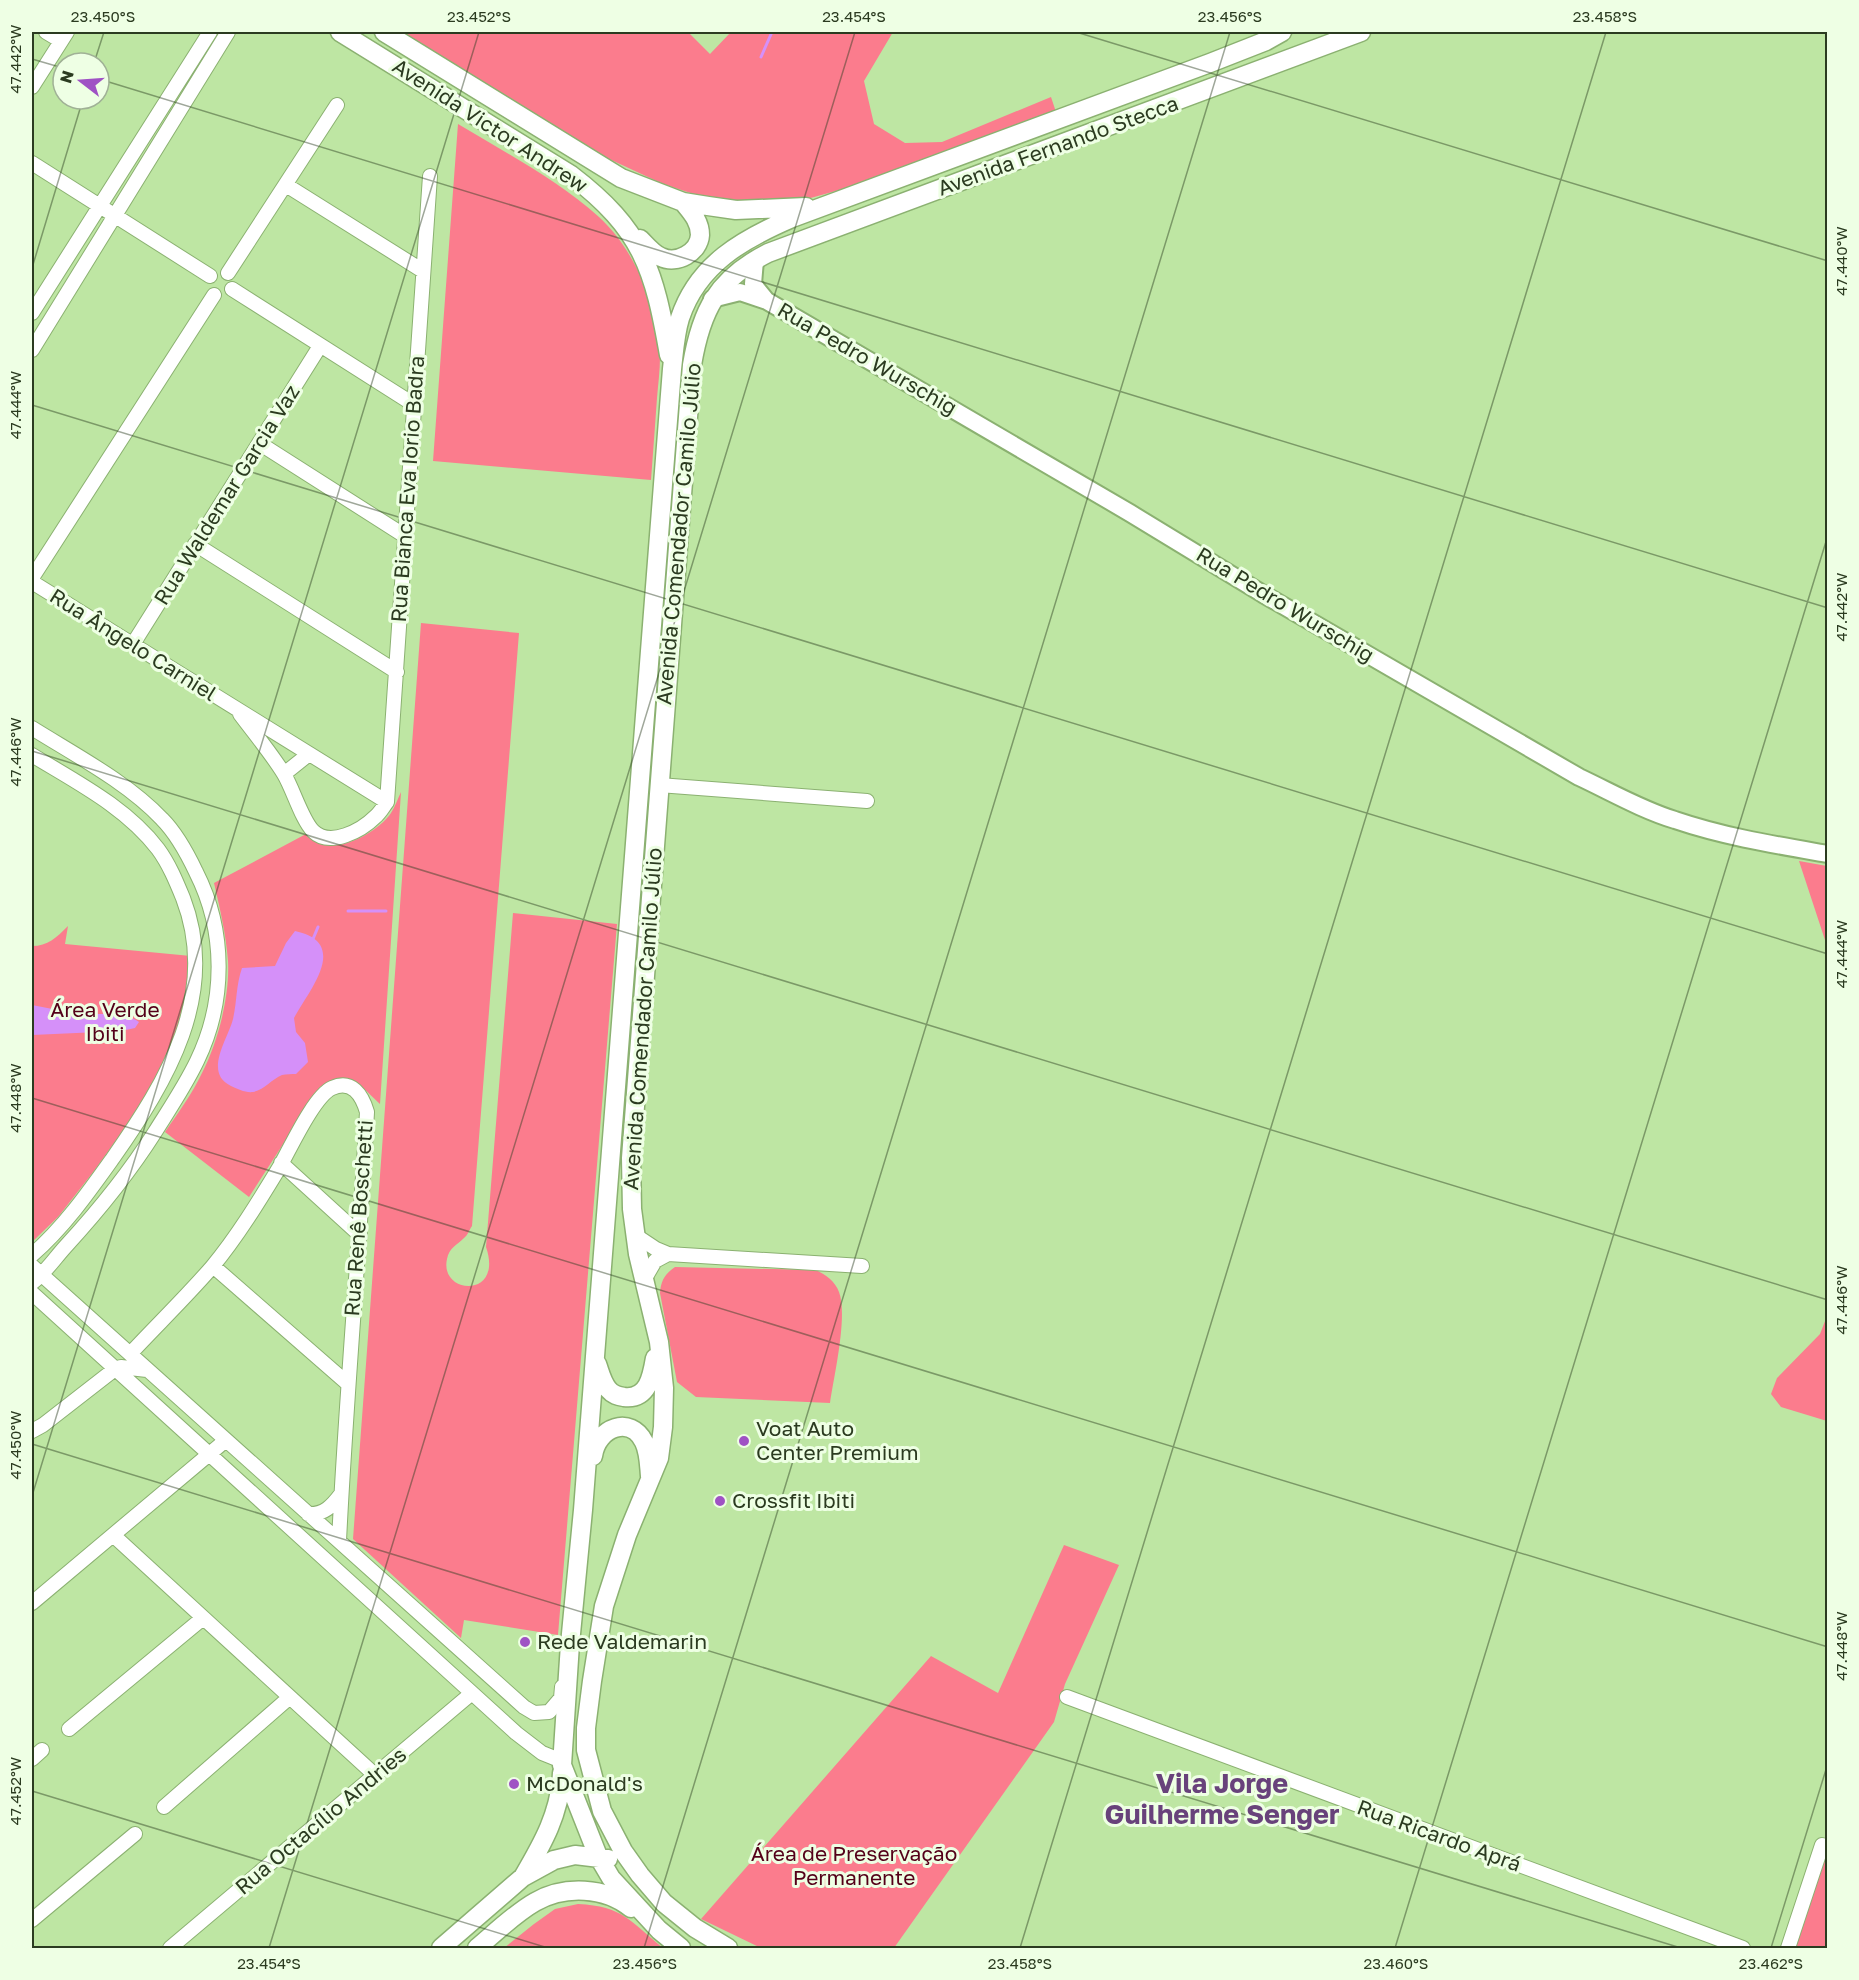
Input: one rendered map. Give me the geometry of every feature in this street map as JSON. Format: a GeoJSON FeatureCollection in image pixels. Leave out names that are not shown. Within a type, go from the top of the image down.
{"type":"FeatureCollection","features":[{"type":"Feature","properties":{"kind":"main road","name":"Avenida Victor Andrew"},"geometry":{"type":"LineString","coordinates":[[340,32],[570,175],[598,196],[627,228],[649,268],[660,301],[672,369]]}},
{"type":"Feature","properties":{"kind":"main road","name":"Avenida Victor Andrew"},"geometry":{"type":"LineString","coordinates":[[384,32],[611,173],[683,202],[736,210],[829,205]]}},
{"type":"Feature","properties":{"kind":"main road","name":"Avenida Fernando Stecca"},"geometry":{"type":"LineString","coordinates":[[829,205],[1210,63],[1266,41],[1281,32]]}},
{"type":"Feature","properties":{"kind":"main road","name":"Avenida Fernando Stecca"},"geometry":{"type":"LineString","coordinates":[[755,260],[768,253],[1360,32]]}},
{"type":"Feature","properties":{"kind":"main road"},"geometry":{"type":"LineString","coordinates":[[627,228],[663,258],[677,259],[687,256],[698,241],[700,234],[695,217],[683,202]]}},
{"type":"Feature","properties":{"kind":"main road","name":"Avenida Comendador Camilo Júlio"},"geometry":{"type":"LineString","coordinates":[[681,1948],[659,1929],[611,1878],[598,1856],[562,1763],[569,1649],[583,1510],[672,369],[680,319],[691,292],[704,275],[727,252],[758,233],[829,205]]}},
{"type":"Feature","properties":{"kind":"main road","name":"Avenida Comendador Camilo Júlio"},"geometry":{"type":"LineString","coordinates":[[728,1948],[710,1938],[664,1903],[623,1851],[602,1811],[586,1750],[586,1728],[604,1606],[627,1535],[659,1458],[663,1427],[664,1388],[659,1342],[635,1235],[631,1158],[692,365],[699,330],[712,299],[728,280],[755,260]]}},
{"type":"Feature","properties":{"kind":"main road"},"geometry":{"type":"LineString","coordinates":[[594,1356],[603,1381],[613,1394],[629,1398],[643,1392],[652,1376],[659,1342]]}},
{"type":"Feature","properties":{"kind":"main road"},"geometry":{"type":"LineString","coordinates":[[583,1510],[594,1446],[600,1436],[609,1430],[617,1427],[626,1428],[644,1441],[651,1480]]}},
{"type":"Feature","properties":{"kind":"main road"},"geometry":{"type":"LineString","coordinates":[[523,1877],[546,1838],[557,1811],[562,1763]]}},
{"type":"Feature","properties":{"kind":"main road"},"geometry":{"type":"LineString","coordinates":[[441,1948],[523,1877],[554,1860],[575,1855],[598,1856],[616,1863],[655,1904],[678,1921],[710,1938]]}},
{"type":"Feature","properties":{"kind":"main road"},"geometry":{"type":"LineString","coordinates":[[477,1948],[536,1901],[561,1893],[581,1890],[615,1897],[659,1929]]}},
{"type":"Feature","properties":{"kind":"street"},"geometry":{"type":"LineString","coordinates":[[32,87],[64,36],[46,32]]}},
{"type":"Feature","properties":{"kind":"street"},"geometry":{"type":"LineString","coordinates":[[32,312],[210,32]]}},
{"type":"Feature","properties":{"kind":"street"},"geometry":{"type":"LineString","coordinates":[[32,350],[228,32]]}},
{"type":"Feature","properties":{"kind":"street"},"geometry":{"type":"LineString","coordinates":[[172,92],[176,91],[180,96],[177,117]]}},
{"type":"Feature","properties":{"kind":"street"},"geometry":{"type":"LineString","coordinates":[[228,273],[338,105]]}},
{"type":"Feature","properties":{"kind":"street"},"geometry":{"type":"LineString","coordinates":[[32,163],[210,276]]}},
{"type":"Feature","properties":{"kind":"street","name":"Rua Bianca Eva Iorio Badra"},"geometry":{"type":"LineString","coordinates":[[387,802],[430,176]]}},
{"type":"Feature","properties":{"kind":"street"},"geometry":{"type":"LineString","coordinates":[[286,185],[423,271]]}},
{"type":"Feature","properties":{"kind":"street","name":"Rua Pedro Wurschig"},"geometry":{"type":"LineString","coordinates":[[755,260],[753,284],[767,301]]}},
{"type":"Feature","properties":{"kind":"street"},"geometry":{"type":"LineString","coordinates":[[221,270],[228,273],[233,280],[232,289],[223,296],[214,295],[208,289],[210,276],[221,270]]}},
{"type":"Feature","properties":{"kind":"street"},"geometry":{"type":"LineString","coordinates":[[232,289],[413,404]]}},
{"type":"Feature","properties":{"kind":"street","name":"Rua Pedro Wurschig"},"geometry":{"type":"LineString","coordinates":[[712,299],[740,292],[767,301],[1120,507],[1263,594],[1580,777],[1626,800],[1675,820],[1740,838],[1827,854]]}},
{"type":"Feature","properties":{"kind":"street"},"geometry":{"type":"LineString","coordinates":[[32,580],[214,295]]}},
{"type":"Feature","properties":{"kind":"street","name":"Rua Waldemar Garcia Vaz"},"geometry":{"type":"LineString","coordinates":[[133,644],[320,346]]}},
{"type":"Feature","properties":{"kind":"street"},"geometry":{"type":"LineString","coordinates":[[259,443],[405,536]]}},
{"type":"Feature","properties":{"kind":"street"},"geometry":{"type":"LineString","coordinates":[[195,544],[397,672]]}},
{"type":"Feature","properties":{"kind":"street","name":"Rua Ângelo Carniel"},"geometry":{"type":"LineString","coordinates":[[32,580],[387,802],[363,827],[346,834],[326,838],[314,832],[284,774],[236,708]]}},
{"type":"Feature","properties":{"kind":"street"},"geometry":{"type":"LineString","coordinates":[[32,728],[139,798],[163,819],[181,842],[203,885],[213,915],[219,950],[219,984],[212,1020],[198,1059],[183,1089],[133,1167],[93,1217],[61,1252],[34,1274],[116,1341],[534,1713],[516,1733]]}},
{"type":"Feature","properties":{"kind":"street"},"geometry":{"type":"LineString","coordinates":[[284,774],[309,754]]}},
{"type":"Feature","properties":{"kind":"street"},"geometry":{"type":"LineString","coordinates":[[32,755],[125,815],[160,851],[174,876],[187,909],[194,941],[196,969],[193,997],[177,1054],[133,1130],[86,1197],[32,1255]]}},
{"type":"Feature","properties":{"kind":"street"},"geometry":{"type":"LineString","coordinates":[[659,785],[867,801]]}},
{"type":"Feature","properties":{"kind":"street","name":"Rua Renê Boschetti"},"geometry":{"type":"LineString","coordinates":[[130,1354],[213,1266],[260,1199],[311,1111],[324,1093],[342,1085],[353,1087],[360,1093],[367,1112],[360,1235],[347,1383],[339,1540]]}},
{"type":"Feature","properties":{"kind":"street"},"geometry":{"type":"LineString","coordinates":[[281,1163],[360,1235]]}},
{"type":"Feature","properties":{"kind":"street"},"geometry":{"type":"LineString","coordinates":[[341,1217],[354,1218],[361,1214]]}},
{"type":"Feature","properties":{"kind":"street"},"geometry":{"type":"LineString","coordinates":[[635,1235],[668,1254],[862,1266]]}},
{"type":"Feature","properties":{"kind":"street"},"geometry":{"type":"LineString","coordinates":[[48,1240],[55,1250],[61,1252]]}},
{"type":"Feature","properties":{"kind":"street"},"geometry":{"type":"LineString","coordinates":[[644,1280],[655,1261],[668,1254]]}},
{"type":"Feature","properties":{"kind":"street"},"geometry":{"type":"LineString","coordinates":[[213,1266],[347,1383]]}},
{"type":"Feature","properties":{"kind":"street"},"geometry":{"type":"LineString","coordinates":[[36,1298],[43,1298],[51,1293],[96,1333],[116,1341]]}},
{"type":"Feature","properties":{"kind":"street"},"geometry":{"type":"LineString","coordinates":[[36,1298],[516,1733],[542,1753],[562,1763]]}},
{"type":"Feature","properties":{"kind":"street"},"geometry":{"type":"LineString","coordinates":[[320,1360],[343,1364],[349,1361]]}},
{"type":"Feature","properties":{"kind":"street"},"geometry":{"type":"LineString","coordinates":[[32,1431],[115,1369],[122,1367],[147,1370]]}},
{"type":"Feature","properties":{"kind":"street"},"geometry":{"type":"LineString","coordinates":[[33,1599],[226,1440]]}},
{"type":"Feature","properties":{"kind":"street"},"geometry":{"type":"LineString","coordinates":[[308,1514],[325,1511],[341,1494]]}},
{"type":"Feature","properties":{"kind":"street"},"geometry":{"type":"LineString","coordinates":[[113,1535],[376,1776]]}},
{"type":"Feature","properties":{"kind":"street"},"geometry":{"type":"LineString","coordinates":[[355,1587],[368,1584],[375,1577],[375,1573]]}},
{"type":"Feature","properties":{"kind":"street"},"geometry":{"type":"LineString","coordinates":[[369,1599],[370,1591],[376,1585],[383,1583],[389,1586]]}},
{"type":"Feature","properties":{"kind":"street"},"geometry":{"type":"LineString","coordinates":[[69,1729],[203,1618]]}},
{"type":"Feature","properties":{"kind":"street","name":"Avenida Comendador Camilo Júlio"},"geometry":{"type":"LineString","coordinates":[[534,1713],[549,1712],[561,1698],[569,1649]]}},
{"type":"Feature","properties":{"kind":"street","name":"Rua Octacílio Andries"},"geometry":{"type":"LineString","coordinates":[[170,1948],[472,1693]]}},
{"type":"Feature","properties":{"kind":"street"},"geometry":{"type":"LineString","coordinates":[[164,1807],[290,1697]]}},
{"type":"Feature","properties":{"kind":"street","name":"Rua Ricardo Aprá"},"geometry":{"type":"LineString","coordinates":[[1067,1697],[1743,1948]]}},
{"type":"Feature","properties":{"kind":"street"},"geometry":{"type":"LineString","coordinates":[[32,1920],[135,1834]]}},
{"type":"Feature","properties":{"kind":"street"},"geometry":{"type":"LineString","coordinates":[[1788,1948],[1822,1845]]}},
{"type":"Feature","properties":{"kind":"green space"},"geometry":{"type":"Polygon","coordinates":[[[396,32],[688,32],[710,54],[731,32],[893,32],[864,81],[874,124],[905,143],[942,142],[1051,97],[1056,112],[861,184],[807,199],[758,203],[712,200],[663,184],[607,158],[396,32]]]}},
{"type":"Feature","properties":{"kind":"green space"},"geometry":{"type":"Polygon","coordinates":[[[458,124],[531,168],[583,204],[612,231],[634,263],[650,300],[660,357],[651,480],[433,461],[458,124]]]}},
{"type":"Feature","properties":{"kind":"green space"},"geometry":{"type":"Polygon","coordinates":[[[421,623],[519,633],[472,1226],[465,1237],[451,1249],[447,1259],[447,1271],[452,1280],[461,1285],[470,1286],[479,1283],[486,1276],[489,1264],[486,1247],[513,913],[617,924],[558,1635],[464,1620],[461,1638],[353,1539],[421,623]]]}},
{"type":"Feature","properties":{"kind":"green space"},"geometry":{"type":"Polygon","coordinates":[[[401,792],[380,1104],[360,1085],[347,1080],[330,1082],[320,1087],[249,1197],[165,1132],[185,1103],[208,1061],[225,1004],[228,961],[214,883],[306,834],[315,842],[326,845],[338,845],[363,836],[384,821],[392,811],[401,792]]]}},
{"type":"Feature","properties":{"kind":"green space"},"geometry":{"type":"Polygon","coordinates":[[[1799,861],[1827,866],[1827,949],[1825,940],[1799,861]]]}},
{"type":"Feature","properties":{"kind":"green space","name":"Área Verde Ibiti"},"geometry":{"type":"Polygon","coordinates":[[[68,926],[65,944],[191,956],[190,994],[184,994],[190,996],[168,1057],[135,1114],[58,1217],[32,1242],[32,946],[43,945],[68,926]]]}},
{"type":"Feature","properties":{"kind":"green space"},"geometry":{"type":"Polygon","coordinates":[[[675,1267],[816,1270],[830,1279],[839,1292],[842,1316],[830,1403],[696,1397],[677,1382],[660,1293],[664,1278],[675,1267]]]}},
{"type":"Feature","properties":{"kind":"green space"},"geometry":{"type":"Polygon","coordinates":[[[1827,1316],[1828,1421],[1781,1407],[1771,1394],[1777,1378],[1820,1334],[1827,1316]]]}},
{"type":"Feature","properties":{"kind":"green space","name":"Área de Preservação Permanente"},"geometry":{"type":"Polygon","coordinates":[[[1064,1545],[1119,1565],[1065,1684],[1054,1722],[894,1948],[761,1948],[701,1919],[931,1656],[998,1693],[1064,1545]]]}},
{"type":"Feature","properties":{"kind":"green space"},"geometry":{"type":"Polygon","coordinates":[[[1827,1845],[1827,1948],[1793,1948],[1827,1845]]]}},
{"type":"Feature","properties":{"kind":"green space"},"geometry":{"type":"Polygon","coordinates":[[[578,1904],[593,1905],[616,1912],[634,1923],[663,1948],[504,1948],[555,1909],[578,1904]]]}},
{"type":"Feature","properties":{"kind":"shaded area"},"geometry":{"type":"Polygon","coordinates":[[[295,931],[312,937],[321,946],[323,956],[316,981],[294,1018],[296,1032],[305,1043],[308,1062],[296,1074],[282,1075],[257,1091],[250,1092],[231,1086],[223,1080],[218,1064],[233,1019],[242,968],[275,966],[286,943],[295,931]]]}},
{"type":"Feature","properties":{"kind":"shaded area"},"geometry":{"type":"Polygon","coordinates":[[[32,1005],[84,1014],[119,1014],[139,1022],[135,1028],[121,1031],[32,1035],[32,1005]]]}},
{"type":"Feature","properties":{"kind":"waterway"},"geometry":{"type":"LineString","coordinates":[[761,57],[772,32]]}},
{"type":"Feature","properties":{"kind":"waterway"},"geometry":{"type":"LineString","coordinates":[[348,911],[386,911]]}},
{"type":"Feature","properties":{"kind":"waterway"},"geometry":{"type":"LineString","coordinates":[[313,939],[318,927]]}},
{"type":"Feature","properties":{"kind":"place","name":"Voat Auto Center Premium"},"geometry":{"type":"Point","coordinates":[744,1441]}},
{"type":"Feature","properties":{"kind":"place","name":"Crossfit Ibiti"},"geometry":{"type":"Point","coordinates":[720,1501]}},
{"type":"Feature","properties":{"kind":"place","name":"Rede Valdemarin"},"geometry":{"type":"Point","coordinates":[525,1642]}},
{"type":"Feature","properties":{"kind":"place","name":"McDonald's"},"geometry":{"type":"Point","coordinates":[514,1784]}},
{"type":"Feature","properties":{"kind":"district","name":"Vila Jorge Guilherme Senger"},"geometry":{"type":"Point","coordinates":[1222,1800]}}]}
